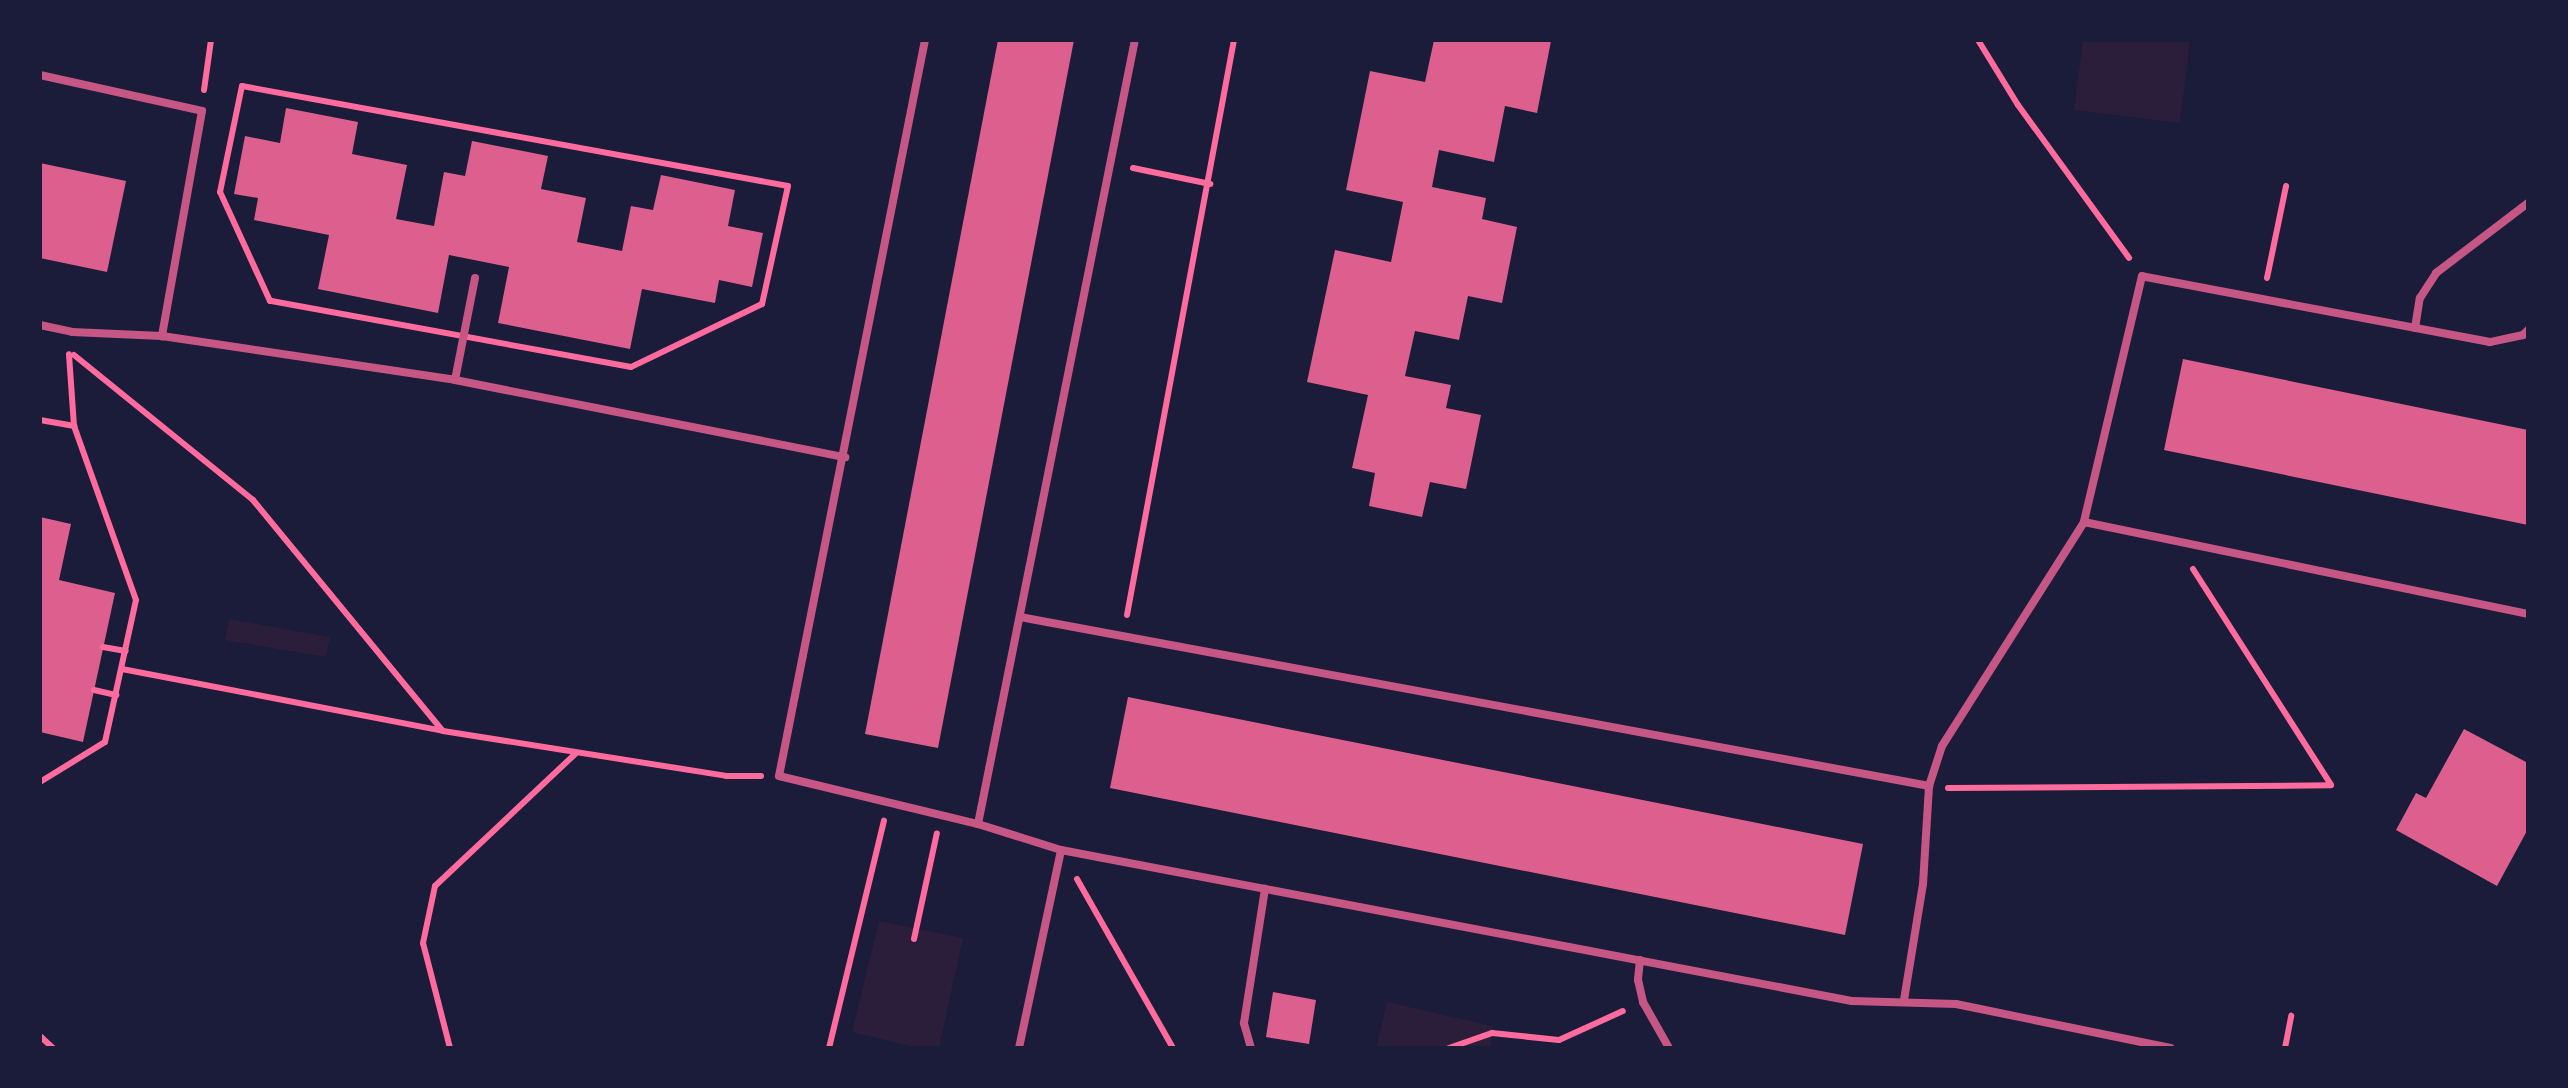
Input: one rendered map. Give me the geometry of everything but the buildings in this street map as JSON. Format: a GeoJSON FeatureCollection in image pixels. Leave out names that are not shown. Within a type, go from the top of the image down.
{"type":"FeatureCollection","features":[{"type":"Feature","properties":{"kind":"lane"},"geometry":{"type":"LineString","coordinates":[[925,40],[779,776],[978,824],[1061,850],[1852,1000],[1956,1004],[2171,1048]]}},
{"type":"Feature","properties":{"kind":"lane"},"geometry":{"type":"LineString","coordinates":[[978,824],[1135,40]]}},
{"type":"Feature","properties":{"kind":"lane"},"geometry":{"type":"LineString","coordinates":[[40,75],[202,111],[162,336]]}},
{"type":"Feature","properties":{"kind":"lane"},"geometry":{"type":"LineString","coordinates":[[2415,328],[2420,298],[2436,273],[2528,203]]}},
{"type":"Feature","properties":{"kind":"lane"},"geometry":{"type":"LineString","coordinates":[[1904,1000],[1922,884],[1929,786],[1942,746],[2084,522],[2142,276],[2490,342],[2528,330]]}},
{"type":"Feature","properties":{"kind":"lane"},"geometry":{"type":"LineString","coordinates":[[455,380],[475,278]]}},
{"type":"Feature","properties":{"kind":"lane"},"geometry":{"type":"LineString","coordinates":[[40,326],[72,332],[162,336],[455,380],[844,457]]}},
{"type":"Feature","properties":{"kind":"lane"},"geometry":{"type":"LineString","coordinates":[[2084,522],[2528,614]]}},
{"type":"Feature","properties":{"kind":"lane"},"geometry":{"type":"LineString","coordinates":[[1020,617],[1929,786]]}},
{"type":"Feature","properties":{"kind":"lane"},"geometry":{"type":"LineString","coordinates":[[1018,1048],[1061,850]]}},
{"type":"Feature","properties":{"kind":"lane"},"geometry":{"type":"LineString","coordinates":[[1252,1048],[1244,1023],[1265,889]]}},
{"type":"Feature","properties":{"kind":"lane"},"geometry":{"type":"LineString","coordinates":[[1640,960],[1642,1002],[1668,1048]]}},
{"type":"Feature","properties":{"kind":"path"},"geometry":{"type":"LineString","coordinates":[[202,111],[211,40]]}},
{"type":"Feature","properties":{"kind":"path"},"geometry":{"type":"LineString","coordinates":[[1123,636],[1234,40]]}},
{"type":"Feature","properties":{"kind":"path"},"geometry":{"type":"LineString","coordinates":[[1978,40],[2018,105],[2142,276]]}},
{"type":"Feature","properties":{"kind":"path"},"geometry":{"type":"LineString","coordinates":[[242,86],[788,186],[762,304],[630,367],[464,337],[270,301],[220,192],[242,86]]}},
{"type":"Feature","properties":{"kind":"path"},"geometry":{"type":"LineString","coordinates":[[1110,163],[1210,184]]}},
{"type":"Feature","properties":{"kind":"path"},"geometry":{"type":"LineString","coordinates":[[2262,299],[2286,186]]}},
{"type":"Feature","properties":{"kind":"path"},"geometry":{"type":"LineString","coordinates":[[40,782],[105,742],[136,600],[74,426],[69,350],[253,500],[442,731]]}},
{"type":"Feature","properties":{"kind":"path"},"geometry":{"type":"LineString","coordinates":[[40,420],[74,426]]}},
{"type":"Feature","properties":{"kind":"path"},"geometry":{"type":"LineString","coordinates":[[1929,786],[1966,791],[2331,786],[2174,538]]}},
{"type":"Feature","properties":{"kind":"path"},"geometry":{"type":"LineString","coordinates":[[104,647],[126,651]]}},
{"type":"Feature","properties":{"kind":"path"},"geometry":{"type":"LineString","coordinates":[[122,669],[442,731],[726,776],[779,776]]}},
{"type":"Feature","properties":{"kind":"path"},"geometry":{"type":"LineString","coordinates":[[94,690],[116,695]]}},
{"type":"Feature","properties":{"kind":"path"},"geometry":{"type":"LineString","coordinates":[[450,1048],[423,942],[435,886],[577,752]]}},
{"type":"Feature","properties":{"kind":"path"},"geometry":{"type":"LineString","coordinates":[[829,1048],[888,802]]}},
{"type":"Feature","properties":{"kind":"path"},"geometry":{"type":"LineString","coordinates":[[914,939],[941,815]]}},
{"type":"Feature","properties":{"kind":"path"},"geometry":{"type":"LineString","coordinates":[[1061,850],[1173,1048]]}},
{"type":"Feature","properties":{"kind":"path"},"geometry":{"type":"LineString","coordinates":[[1449,1048],[1492,1032],[1537,1041],[1578,1034],[1642,1002]]}},
{"type":"Feature","properties":{"kind":"path"},"geometry":{"type":"LineString","coordinates":[[2285,1048],[2291,1016]]}},
{"type":"Feature","properties":{"kind":"path"},"geometry":{"type":"LineString","coordinates":[[40,1036],[53,1048]]}},
{"type":"Feature","properties":{"kind":"path"},"geometry":{"type":"LineString","coordinates":[[1531,1048],[1537,1041]]}},
{"type":"Feature","properties":{"kind":"shaded area"},"geometry":{"type":"Polygon","coordinates":[[[2083,40],[2190,40],[2180,123],[2074,110],[2083,40]]]}},
{"type":"Feature","properties":{"kind":"shaded area"},"geometry":{"type":"Polygon","coordinates":[[[229,619],[330,637],[326,657],[225,640],[229,619]]]}},
{"type":"Feature","properties":{"kind":"shaded area"},"geometry":{"type":"Polygon","coordinates":[[[879,921],[963,938],[939,1048],[918,1048],[852,1032],[879,921]]]}},
{"type":"Feature","properties":{"kind":"shaded area"},"geometry":{"type":"Polygon","coordinates":[[[1387,1002],[1492,1026],[1491,1048],[1376,1048],[1387,1002]]]}}]}
